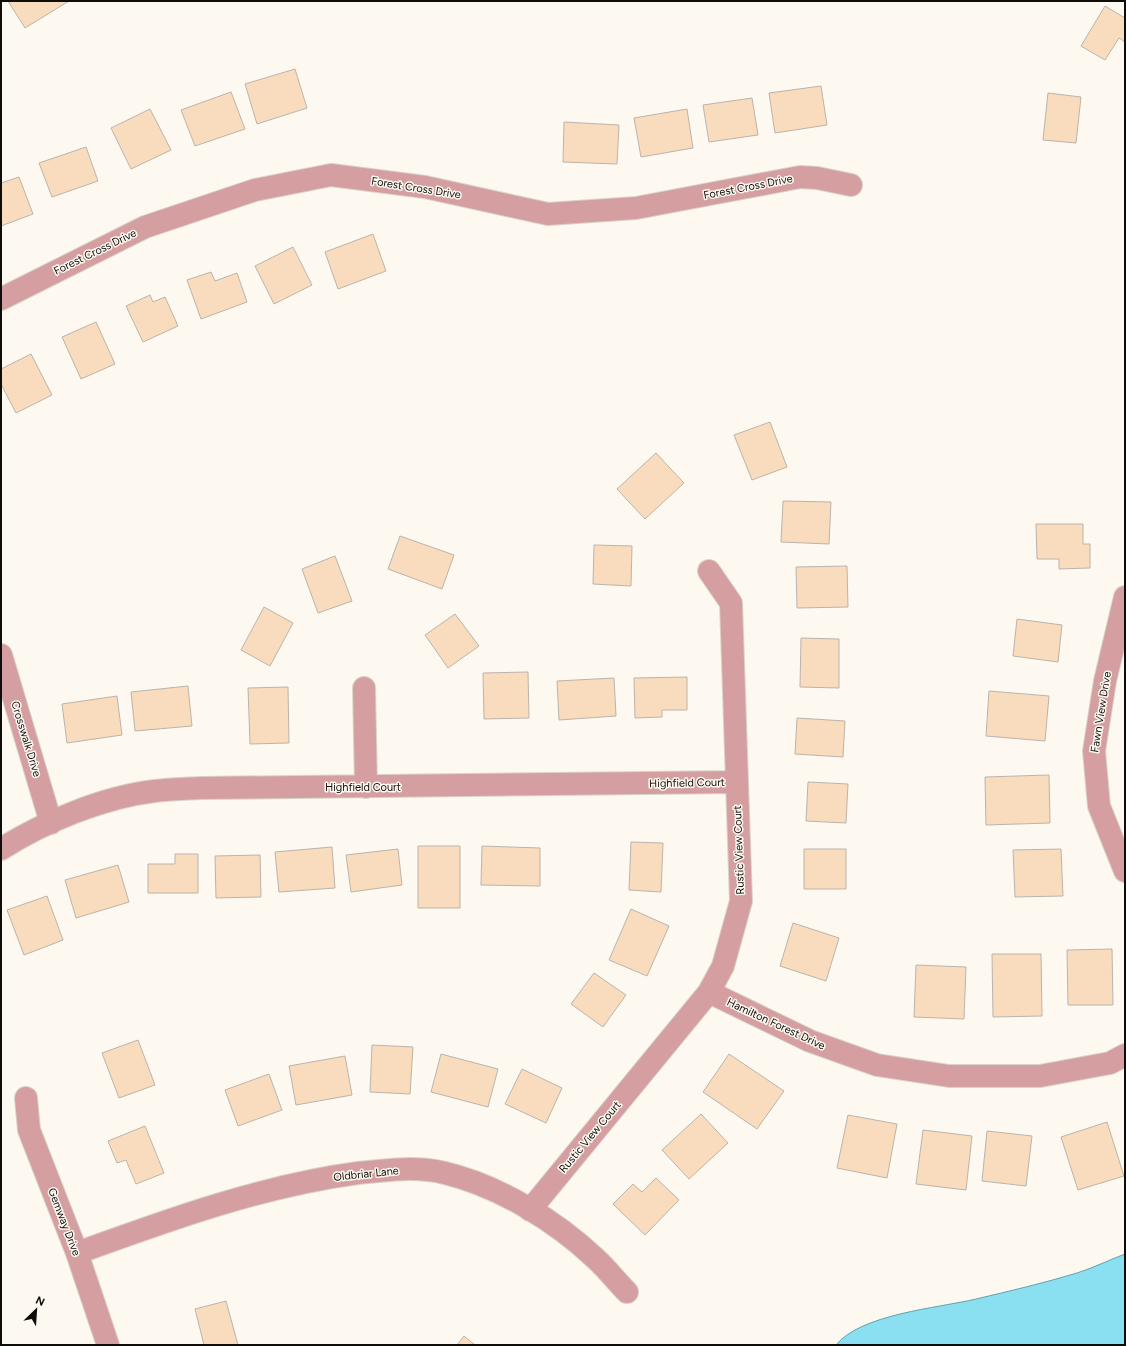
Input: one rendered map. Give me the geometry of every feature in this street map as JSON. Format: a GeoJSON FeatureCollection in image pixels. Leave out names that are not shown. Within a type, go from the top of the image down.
{"type":"FeatureCollection","features":[{"type":"Feature","properties":{"kind":"street","name":"Forest Cross Drive"},"geometry":{"type":"LineString","coordinates":[[1,298],[145,227],[255,190],[331,175],[425,187],[548,214],[636,208],[800,177],[817,178],[851,185]]}},
{"type":"Feature","properties":{"kind":"street","name":"Rustic View Court"},"geometry":{"type":"LineString","coordinates":[[530,1210],[709,992],[723,966],[741,901],[731,603],[709,571]]}},
{"type":"Feature","properties":{"kind":"street","name":"Fawn View Drive"},"geometry":{"type":"LineString","coordinates":[[1125,597],[1105,681],[1094,751],[1099,806],[1125,871]]}},
{"type":"Feature","properties":{"kind":"street","name":"Crosswalk Drive"},"geometry":{"type":"LineString","coordinates":[[1,655],[51,823]]}},
{"type":"Feature","properties":{"kind":"street"},"geometry":{"type":"LineString","coordinates":[[364,688],[366,787]]}},
{"type":"Feature","properties":{"kind":"street","name":"Highfield Court"},"geometry":{"type":"LineString","coordinates":[[1,849],[25,834],[51,823],[113,801],[154,791],[200,788],[737,782]]}},
{"type":"Feature","properties":{"kind":"street","name":"Hamilton Forest Drive"},"geometry":{"type":"LineString","coordinates":[[709,992],[810,1042],[884,1066],[949,1076],[1040,1076],[1110,1063],[1125,1055]]}},
{"type":"Feature","properties":{"kind":"street","name":"Gemway Drive"},"geometry":{"type":"LineString","coordinates":[[26,1098],[29,1130],[77,1253],[108,1345]]}},
{"type":"Feature","properties":{"kind":"street","name":"Oldbriar Lane"},"geometry":{"type":"LineString","coordinates":[[77,1253],[171,1218],[320,1179],[384,1170],[423,1170],[444,1173],[477,1182],[530,1210],[560,1228],[596,1259],[626,1292]]}},
{"type":"Feature","properties":{"kind":"water"},"geometry":{"type":"Polygon","coordinates":[[[1125,1254],[1125,1345],[836,1345],[848,1334],[881,1319],[922,1309],[976,1299],[1052,1280],[1083,1271],[1125,1254]]]}},
{"type":"Feature","properties":{"kind":"building"},"geometry":{"type":"Polygon","coordinates":[[[8,1],[69,1],[25,28],[8,1]]]}},
{"type":"Feature","properties":{"kind":"building"},"geometry":{"type":"Polygon","coordinates":[[[1105,6],[1125,18],[1125,42],[1119,38],[1105,60],[1081,46],[1105,6]]]}},
{"type":"Feature","properties":{"kind":"building"},"geometry":{"type":"Polygon","coordinates":[[[295,69],[307,108],[257,124],[245,84],[295,69]]]}},
{"type":"Feature","properties":{"kind":"building"},"geometry":{"type":"Polygon","coordinates":[[[821,86],[827,125],[775,133],[769,93],[821,86]]]}},
{"type":"Feature","properties":{"kind":"building"},"geometry":{"type":"Polygon","coordinates":[[[231,92],[245,129],[195,146],[181,110],[231,92]]]}},
{"type":"Feature","properties":{"kind":"building"},"geometry":{"type":"Polygon","coordinates":[[[1048,93],[1081,97],[1076,143],[1043,140],[1048,93]]]}},
{"type":"Feature","properties":{"kind":"building"},"geometry":{"type":"Polygon","coordinates":[[[752,98],[758,135],[709,142],[703,105],[752,98]]]}},
{"type":"Feature","properties":{"kind":"building"},"geometry":{"type":"Polygon","coordinates":[[[150,109],[171,150],[131,169],[111,128],[150,109]]]}},
{"type":"Feature","properties":{"kind":"building"},"geometry":{"type":"Polygon","coordinates":[[[687,109],[693,148],[641,157],[634,118],[687,109]]]}},
{"type":"Feature","properties":{"kind":"building"},"geometry":{"type":"Polygon","coordinates":[[[564,122],[619,125],[617,164],[563,162],[564,122]]]}},
{"type":"Feature","properties":{"kind":"building"},"geometry":{"type":"Polygon","coordinates":[[[86,147],[98,181],[52,197],[39,163],[86,147]]]}},
{"type":"Feature","properties":{"kind":"building"},"geometry":{"type":"Polygon","coordinates":[[[19,177],[33,214],[1,226],[1,183],[19,177]]]}},
{"type":"Feature","properties":{"kind":"building"},"geometry":{"type":"Polygon","coordinates":[[[373,234],[386,271],[338,289],[325,252],[373,234]]]}},
{"type":"Feature","properties":{"kind":"building"},"geometry":{"type":"Polygon","coordinates":[[[293,247],[312,285],[274,304],[255,266],[293,247]]]}},
{"type":"Feature","properties":{"kind":"building"},"geometry":{"type":"Polygon","coordinates":[[[211,272],[215,281],[237,273],[247,302],[201,319],[187,280],[211,272]]]}},
{"type":"Feature","properties":{"kind":"building"},"geometry":{"type":"Polygon","coordinates":[[[150,295],[153,302],[165,297],[178,326],[143,342],[126,306],[150,295]]]}},
{"type":"Feature","properties":{"kind":"building"},"geometry":{"type":"Polygon","coordinates":[[[96,322],[115,364],[81,379],[62,337],[96,322]]]}},
{"type":"Feature","properties":{"kind":"building"},"geometry":{"type":"Polygon","coordinates":[[[31,354],[52,395],[16,413],[1,384],[1,369],[31,354]]]}},
{"type":"Feature","properties":{"kind":"building"},"geometry":{"type":"Polygon","coordinates":[[[770,422],[787,467],[752,480],[734,435],[770,422]]]}},
{"type":"Feature","properties":{"kind":"building"},"geometry":{"type":"Polygon","coordinates":[[[656,453],[684,483],[645,519],[617,489],[656,453]]]}},
{"type":"Feature","properties":{"kind":"building"},"geometry":{"type":"Polygon","coordinates":[[[783,501],[831,502],[829,544],[781,542],[783,501]]]}},
{"type":"Feature","properties":{"kind":"building"},"geometry":{"type":"Polygon","coordinates":[[[1036,524],[1083,524],[1083,544],[1090,544],[1090,568],[1059,569],[1059,559],[1037,559],[1036,524]]]}},
{"type":"Feature","properties":{"kind":"building"},"geometry":{"type":"Polygon","coordinates":[[[400,536],[454,555],[442,589],[388,569],[400,536]]]}},
{"type":"Feature","properties":{"kind":"building"},"geometry":{"type":"Polygon","coordinates":[[[594,545],[632,546],[631,586],[593,584],[594,545]]]}},
{"type":"Feature","properties":{"kind":"building"},"geometry":{"type":"Polygon","coordinates":[[[335,556],[352,601],[318,613],[302,569],[335,556]]]}},
{"type":"Feature","properties":{"kind":"building"},"geometry":{"type":"Polygon","coordinates":[[[847,566],[848,607],[797,608],[796,567],[847,566]]]}},
{"type":"Feature","properties":{"kind":"building"},"geometry":{"type":"Polygon","coordinates":[[[264,607],[293,623],[270,666],[241,650],[264,607]]]}},
{"type":"Feature","properties":{"kind":"building"},"geometry":{"type":"Polygon","coordinates":[[[455,614],[479,646],[448,668],[425,635],[455,614]]]}},
{"type":"Feature","properties":{"kind":"building"},"geometry":{"type":"Polygon","coordinates":[[[1017,619],[1062,625],[1058,662],[1013,656],[1017,619]]]}},
{"type":"Feature","properties":{"kind":"building"},"geometry":{"type":"Polygon","coordinates":[[[801,638],[839,639],[839,688],[800,687],[801,638]]]}},
{"type":"Feature","properties":{"kind":"building"},"geometry":{"type":"Polygon","coordinates":[[[528,672],[529,718],[484,719],[483,673],[528,672]]]}},
{"type":"Feature","properties":{"kind":"building"},"geometry":{"type":"Polygon","coordinates":[[[687,677],[687,710],[662,710],[662,717],[635,718],[634,678],[687,677]]]}},
{"type":"Feature","properties":{"kind":"building"},"geometry":{"type":"Polygon","coordinates":[[[614,678],[616,716],[559,720],[557,681],[614,678]]]}},
{"type":"Feature","properties":{"kind":"building"},"geometry":{"type":"Polygon","coordinates":[[[188,686],[192,726],[135,731],[131,692],[188,686]]]}},
{"type":"Feature","properties":{"kind":"building"},"geometry":{"type":"Polygon","coordinates":[[[288,687],[289,743],[250,744],[248,688],[288,687]]]}},
{"type":"Feature","properties":{"kind":"building"},"geometry":{"type":"Polygon","coordinates":[[[989,691],[1049,696],[1045,741],[986,736],[989,691]]]}},
{"type":"Feature","properties":{"kind":"building"},"geometry":{"type":"Polygon","coordinates":[[[117,696],[122,735],[67,743],[62,704],[117,696]]]}},
{"type":"Feature","properties":{"kind":"building"},"geometry":{"type":"Polygon","coordinates":[[[797,718],[845,721],[843,757],[795,754],[797,718]]]}},
{"type":"Feature","properties":{"kind":"building"},"geometry":{"type":"Polygon","coordinates":[[[1049,775],[1050,823],[986,825],[985,777],[1049,775]]]}},
{"type":"Feature","properties":{"kind":"building"},"geometry":{"type":"Polygon","coordinates":[[[808,782],[848,784],[846,823],[806,821],[808,782]]]}},
{"type":"Feature","properties":{"kind":"building"},"geometry":{"type":"Polygon","coordinates":[[[631,842],[663,843],[661,892],[629,890],[631,842]]]}},
{"type":"Feature","properties":{"kind":"building"},"geometry":{"type":"Polygon","coordinates":[[[418,846],[460,846],[460,908],[418,908],[418,846]]]}},
{"type":"Feature","properties":{"kind":"building"},"geometry":{"type":"Polygon","coordinates":[[[482,846],[540,848],[540,886],[481,885],[482,846]]]}},
{"type":"Feature","properties":{"kind":"building"},"geometry":{"type":"Polygon","coordinates":[[[332,847],[335,888],[279,892],[275,852],[332,847]]]}},
{"type":"Feature","properties":{"kind":"building"},"geometry":{"type":"Polygon","coordinates":[[[398,849],[402,885],[351,892],[346,855],[398,849]]]}},
{"type":"Feature","properties":{"kind":"building"},"geometry":{"type":"Polygon","coordinates":[[[804,849],[846,849],[846,889],[804,889],[804,849]]]}},
{"type":"Feature","properties":{"kind":"building"},"geometry":{"type":"Polygon","coordinates":[[[1061,849],[1063,896],[1015,897],[1013,850],[1061,849]]]}},
{"type":"Feature","properties":{"kind":"building"},"geometry":{"type":"Polygon","coordinates":[[[175,854],[198,854],[198,893],[148,893],[148,864],[175,864],[175,854]]]}},
{"type":"Feature","properties":{"kind":"building"},"geometry":{"type":"Polygon","coordinates":[[[260,855],[261,897],[216,898],[215,856],[260,855]]]}},
{"type":"Feature","properties":{"kind":"building"},"geometry":{"type":"Polygon","coordinates":[[[118,865],[129,902],[76,918],[65,880],[118,865]]]}},
{"type":"Feature","properties":{"kind":"building"},"geometry":{"type":"Polygon","coordinates":[[[47,896],[63,940],[24,955],[7,910],[47,896]]]}},
{"type":"Feature","properties":{"kind":"building"},"geometry":{"type":"Polygon","coordinates":[[[631,909],[669,926],[647,976],[609,960],[631,909]]]}},
{"type":"Feature","properties":{"kind":"building"},"geometry":{"type":"Polygon","coordinates":[[[793,923],[839,938],[826,981],[780,966],[793,923]]]}},
{"type":"Feature","properties":{"kind":"building"},"geometry":{"type":"Polygon","coordinates":[[[1112,949],[1113,1005],[1068,1005],[1067,950],[1112,949]]]}},
{"type":"Feature","properties":{"kind":"building"},"geometry":{"type":"Polygon","coordinates":[[[992,954],[1041,954],[1042,1016],[993,1017],[992,954]]]}},
{"type":"Feature","properties":{"kind":"building"},"geometry":{"type":"Polygon","coordinates":[[[916,965],[966,967],[964,1019],[914,1017],[916,965]]]}},
{"type":"Feature","properties":{"kind":"building"},"geometry":{"type":"Polygon","coordinates":[[[594,973],[626,995],[603,1027],[571,1004],[594,973]]]}},
{"type":"Feature","properties":{"kind":"building"},"geometry":{"type":"Polygon","coordinates":[[[138,1040],[155,1085],[119,1098],[102,1053],[138,1040]]]}},
{"type":"Feature","properties":{"kind":"building"},"geometry":{"type":"Polygon","coordinates":[[[372,1045],[413,1047],[410,1094],[370,1092],[372,1045]]]}},
{"type":"Feature","properties":{"kind":"building"},"geometry":{"type":"Polygon","coordinates":[[[441,1054],[498,1069],[488,1107],[431,1092],[441,1054]]]}},
{"type":"Feature","properties":{"kind":"building"},"geometry":{"type":"Polygon","coordinates":[[[729,1054],[784,1091],[757,1129],[703,1092],[729,1054]]]}},
{"type":"Feature","properties":{"kind":"building"},"geometry":{"type":"Polygon","coordinates":[[[345,1056],[352,1095],[296,1105],[289,1066],[345,1056]]]}},
{"type":"Feature","properties":{"kind":"building"},"geometry":{"type":"Polygon","coordinates":[[[522,1069],[562,1088],[546,1123],[505,1104],[522,1069]]]}},
{"type":"Feature","properties":{"kind":"building"},"geometry":{"type":"Polygon","coordinates":[[[269,1074],[282,1110],[238,1126],[225,1090],[269,1074]]]}},
{"type":"Feature","properties":{"kind":"building"},"geometry":{"type":"Polygon","coordinates":[[[701,1114],[728,1143],[689,1179],[662,1150],[701,1114]]]}},
{"type":"Feature","properties":{"kind":"building"},"geometry":{"type":"Polygon","coordinates":[[[848,1115],[897,1124],[887,1178],[837,1168],[848,1115]]]}},
{"type":"Feature","properties":{"kind":"building"},"geometry":{"type":"Polygon","coordinates":[[[1107,1122],[1124,1176],[1078,1190],[1061,1137],[1107,1122]]]}},
{"type":"Feature","properties":{"kind":"building"},"geometry":{"type":"Polygon","coordinates":[[[145,1126],[164,1173],[136,1184],[126,1160],[117,1163],[108,1141],[145,1126]]]}},
{"type":"Feature","properties":{"kind":"building"},"geometry":{"type":"Polygon","coordinates":[[[923,1130],[972,1136],[966,1190],[916,1184],[923,1130]]]}},
{"type":"Feature","properties":{"kind":"building"},"geometry":{"type":"Polygon","coordinates":[[[987,1131],[1032,1136],[1026,1186],[982,1181],[987,1131]]]}},
{"type":"Feature","properties":{"kind":"building"},"geometry":{"type":"Polygon","coordinates":[[[656,1178],[679,1200],[645,1235],[613,1204],[633,1184],[642,1192],[656,1178]]]}},
{"type":"Feature","properties":{"kind":"building"},"geometry":{"type":"Polygon","coordinates":[[[226,1301],[238,1345],[204,1345],[195,1309],[226,1301]]]}},
{"type":"Feature","properties":{"kind":"building"},"geometry":{"type":"Polygon","coordinates":[[[464,1336],[475,1345],[457,1345],[464,1336]]]}}]}
